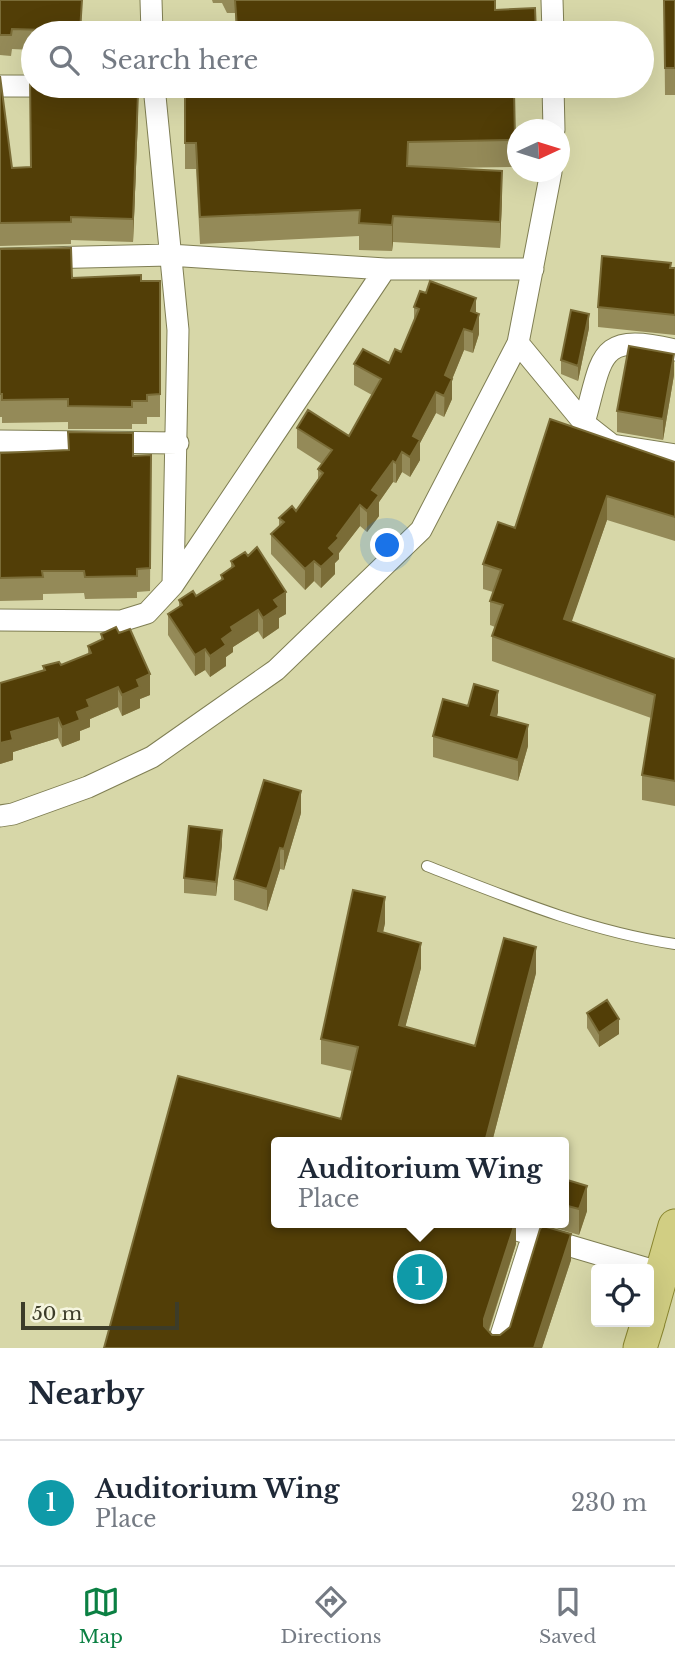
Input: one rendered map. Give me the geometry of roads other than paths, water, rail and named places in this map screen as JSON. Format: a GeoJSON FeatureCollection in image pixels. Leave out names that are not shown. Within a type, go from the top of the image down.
{"type":"FeatureCollection","features":[{"type":"Feature","properties":{"kind":"main road"},"geometry":{"type":"LineString","coordinates":[[654,1300],[675,1226]]}},
{"type":"Feature","properties":{"kind":"main road"},"geometry":{"type":"LineString","coordinates":[[640,1348],[646,1327]]}},
{"type":"Feature","properties":{"kind":"street"},"geometry":{"type":"LineString","coordinates":[[151,0],[152,21]]}},
{"type":"Feature","properties":{"kind":"street"},"geometry":{"type":"LineString","coordinates":[[552,0],[553,21]]}},
{"type":"Feature","properties":{"kind":"street"},"geometry":{"type":"LineString","coordinates":[[0,86],[21,86]]}},
{"type":"Feature","properties":{"kind":"street"},"geometry":{"type":"LineString","coordinates":[[155,98],[178,330],[178,443],[173,585]]}},
{"type":"Feature","properties":{"kind":"street"},"geometry":{"type":"LineString","coordinates":[[553,98],[554,119]]}},
{"type":"Feature","properties":{"kind":"street"},"geometry":{"type":"LineString","coordinates":[[0,816],[13,814],[88,787],[152,757],[276,670],[421,530],[518,344],[549,182]]}},
{"type":"Feature","properties":{"kind":"street"},"geometry":{"type":"LineString","coordinates":[[0,259],[169,255],[385,269],[533,269]]}},
{"type":"Feature","properties":{"kind":"street"},"geometry":{"type":"LineString","coordinates":[[0,620],[121,621],[147,613],[173,585],[385,269]]}},
{"type":"Feature","properties":{"kind":"street"},"geometry":{"type":"LineString","coordinates":[[584,423],[602,362],[615,346],[639,342],[675,350]]}},
{"type":"Feature","properties":{"kind":"street"},"geometry":{"type":"LineString","coordinates":[[518,344],[584,423],[612,445],[674,452]]}},
{"type":"Feature","properties":{"kind":"street"},"geometry":{"type":"LineString","coordinates":[[0,441],[178,443]]}},
{"type":"Feature","properties":{"kind":"street"},"geometry":{"type":"LineString","coordinates":[[510,1228],[662,1273]]}},
{"type":"Feature","properties":{"kind":"street"},"geometry":{"type":"LineString","coordinates":[[497,1348],[529,1247],[540,1237]]}},
{"type":"Feature","properties":{"kind":"lane"},"geometry":{"type":"LineString","coordinates":[[427,866],[567,921],[635,938],[675,944]]}},
{"type":"Feature","properties":{"kind":"place","name":"Auditorium Wing"},"geometry":{"type":"Point","coordinates":[420,1277]}}]}
